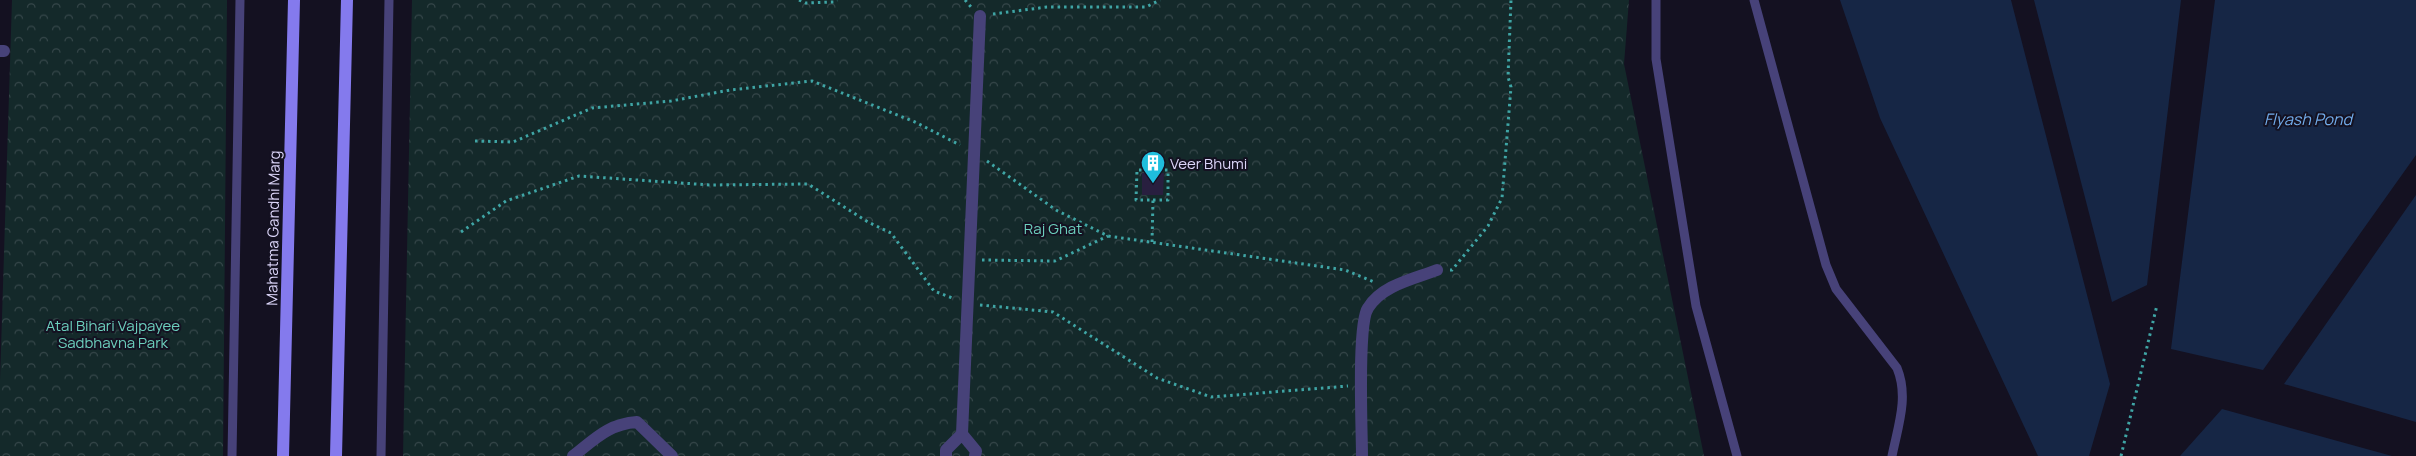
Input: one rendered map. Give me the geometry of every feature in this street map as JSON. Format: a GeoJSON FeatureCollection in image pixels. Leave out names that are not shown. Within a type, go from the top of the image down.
{"type":"FeatureCollection","features":[{"type":"Feature","properties":{"kind":"main road","name":"Mahatma Gandhi Marg"},"geometry":{"type":"LineString","coordinates":[[283,456],[294,0]]}},
{"type":"Feature","properties":{"kind":"main road"},"geometry":{"type":"LineString","coordinates":[[336,456],[347,0]]}},
{"type":"Feature","properties":{"kind":"street"},"geometry":{"type":"LineString","coordinates":[[976,456],[976,451],[962,434],[980,16]]}},
{"type":"Feature","properties":{"kind":"street"},"geometry":{"type":"LineString","coordinates":[[1362,456],[1362,343],[1367,308],[1388,288],[1437,270]]}},
{"type":"Feature","properties":{"kind":"street"},"geometry":{"type":"LineString","coordinates":[[573,456],[603,433],[620,423],[637,422],[672,456]]}},
{"type":"Feature","properties":{"kind":"street"},"geometry":{"type":"LineString","coordinates":[[946,456],[946,450],[962,434]]}},
{"type":"Feature","properties":{"kind":"lane"},"geometry":{"type":"LineString","coordinates":[[232,456],[240,0]]}},
{"type":"Feature","properties":{"kind":"lane"},"geometry":{"type":"LineString","coordinates":[[381,456],[389,0]]}},
{"type":"Feature","properties":{"kind":"lane"},"geometry":{"type":"LineString","coordinates":[[1656,0],[1656,60],[1696,306],[1737,456]]}},
{"type":"Feature","properties":{"kind":"lane"},"geometry":{"type":"LineString","coordinates":[[1754,0],[1826,265],[1836,289],[1897,368],[1902,380],[1904,392],[1892,456]]}},
{"type":"Feature","properties":{"kind":"path"},"geometry":{"type":"LineString","coordinates":[[799,0],[806,3],[834,2],[837,0]]}},
{"type":"Feature","properties":{"kind":"path"},"geometry":{"type":"LineString","coordinates":[[965,0],[980,16],[1047,7],[1146,7],[1160,0]]}},
{"type":"Feature","properties":{"kind":"path"},"geometry":{"type":"LineString","coordinates":[[1437,270],[1452,270],[1488,226],[1502,198],[1511,87],[1508,77],[1511,0]]}},
{"type":"Feature","properties":{"kind":"path"},"geometry":{"type":"LineString","coordinates":[[475,141],[513,142],[592,108],[671,101],[730,90],[812,81],[915,122],[974,152],[1056,210],[1108,236],[1345,270],[1388,288]]}},
{"type":"Feature","properties":{"kind":"path"},"geometry":{"type":"LineString","coordinates":[[1137,170],[1168,170],[1168,200],[1153,200],[1136,200],[1137,170]]}},
{"type":"Feature","properties":{"kind":"path"},"geometry":{"type":"LineString","coordinates":[[461,232],[506,201],[579,176],[710,185],[808,184],[868,222],[891,233],[934,290],[967,303],[1054,312],[1157,378],[1212,397],[1362,385]]}},
{"type":"Feature","properties":{"kind":"path"},"geometry":{"type":"LineString","coordinates":[[1152,242],[1153,200]]}},
{"type":"Feature","properties":{"kind":"path"},"geometry":{"type":"LineString","coordinates":[[969,260],[1055,261],[1108,236]]}},
{"type":"Feature","properties":{"kind":"path"},"geometry":{"type":"LineString","coordinates":[[2121,456],[2157,305]]}},
{"type":"Feature","properties":{"kind":"green space","name":"Atal Bihari Vajpayee Sadbhavna Park"},"geometry":{"type":"Polygon","coordinates":[[[12,0],[227,0],[223,456],[0,456],[0,381],[12,0]]]}},
{"type":"Feature","properties":{"kind":"green space","name":"Raj Ghat"},"geometry":{"type":"Polygon","coordinates":[[[412,0],[1629,0],[1624,64],[1704,456],[403,456],[412,0]]]}},
{"type":"Feature","properties":{"kind":"water"},"geometry":{"type":"Polygon","coordinates":[[[1840,0],[2011,0],[2110,384],[2089,456],[2038,456],[1880,118],[1840,0]]]}},
{"type":"Feature","properties":{"kind":"water"},"geometry":{"type":"Polygon","coordinates":[[[2034,0],[2181,0],[2147,285],[2112,302],[2034,0]]]}},
{"type":"Feature","properties":{"kind":"water","name":"Flyash Pond"},"geometry":{"type":"Polygon","coordinates":[[[2215,0],[2416,0],[2416,155],[2263,370],[2171,349],[2215,0]]]}},
{"type":"Feature","properties":{"kind":"water"},"geometry":{"type":"Polygon","coordinates":[[[2416,195],[2416,422],[2284,384],[2416,195]]]}},
{"type":"Feature","properties":{"kind":"water"},"geometry":{"type":"Polygon","coordinates":[[[2222,409],[2392,456],[2180,456],[2222,409]]]}},
{"type":"Feature","properties":{"kind":"building","name":"Veer Bhumi"},"geometry":{"type":"Polygon","coordinates":[[[1142,173],[1164,173],[1163,195],[1142,195],[1142,173]]]}},
{"type":"Feature","properties":{"kind":"place","name":"Veer Bhumi"},"geometry":{"type":"Point","coordinates":[1153,184]}}]}
